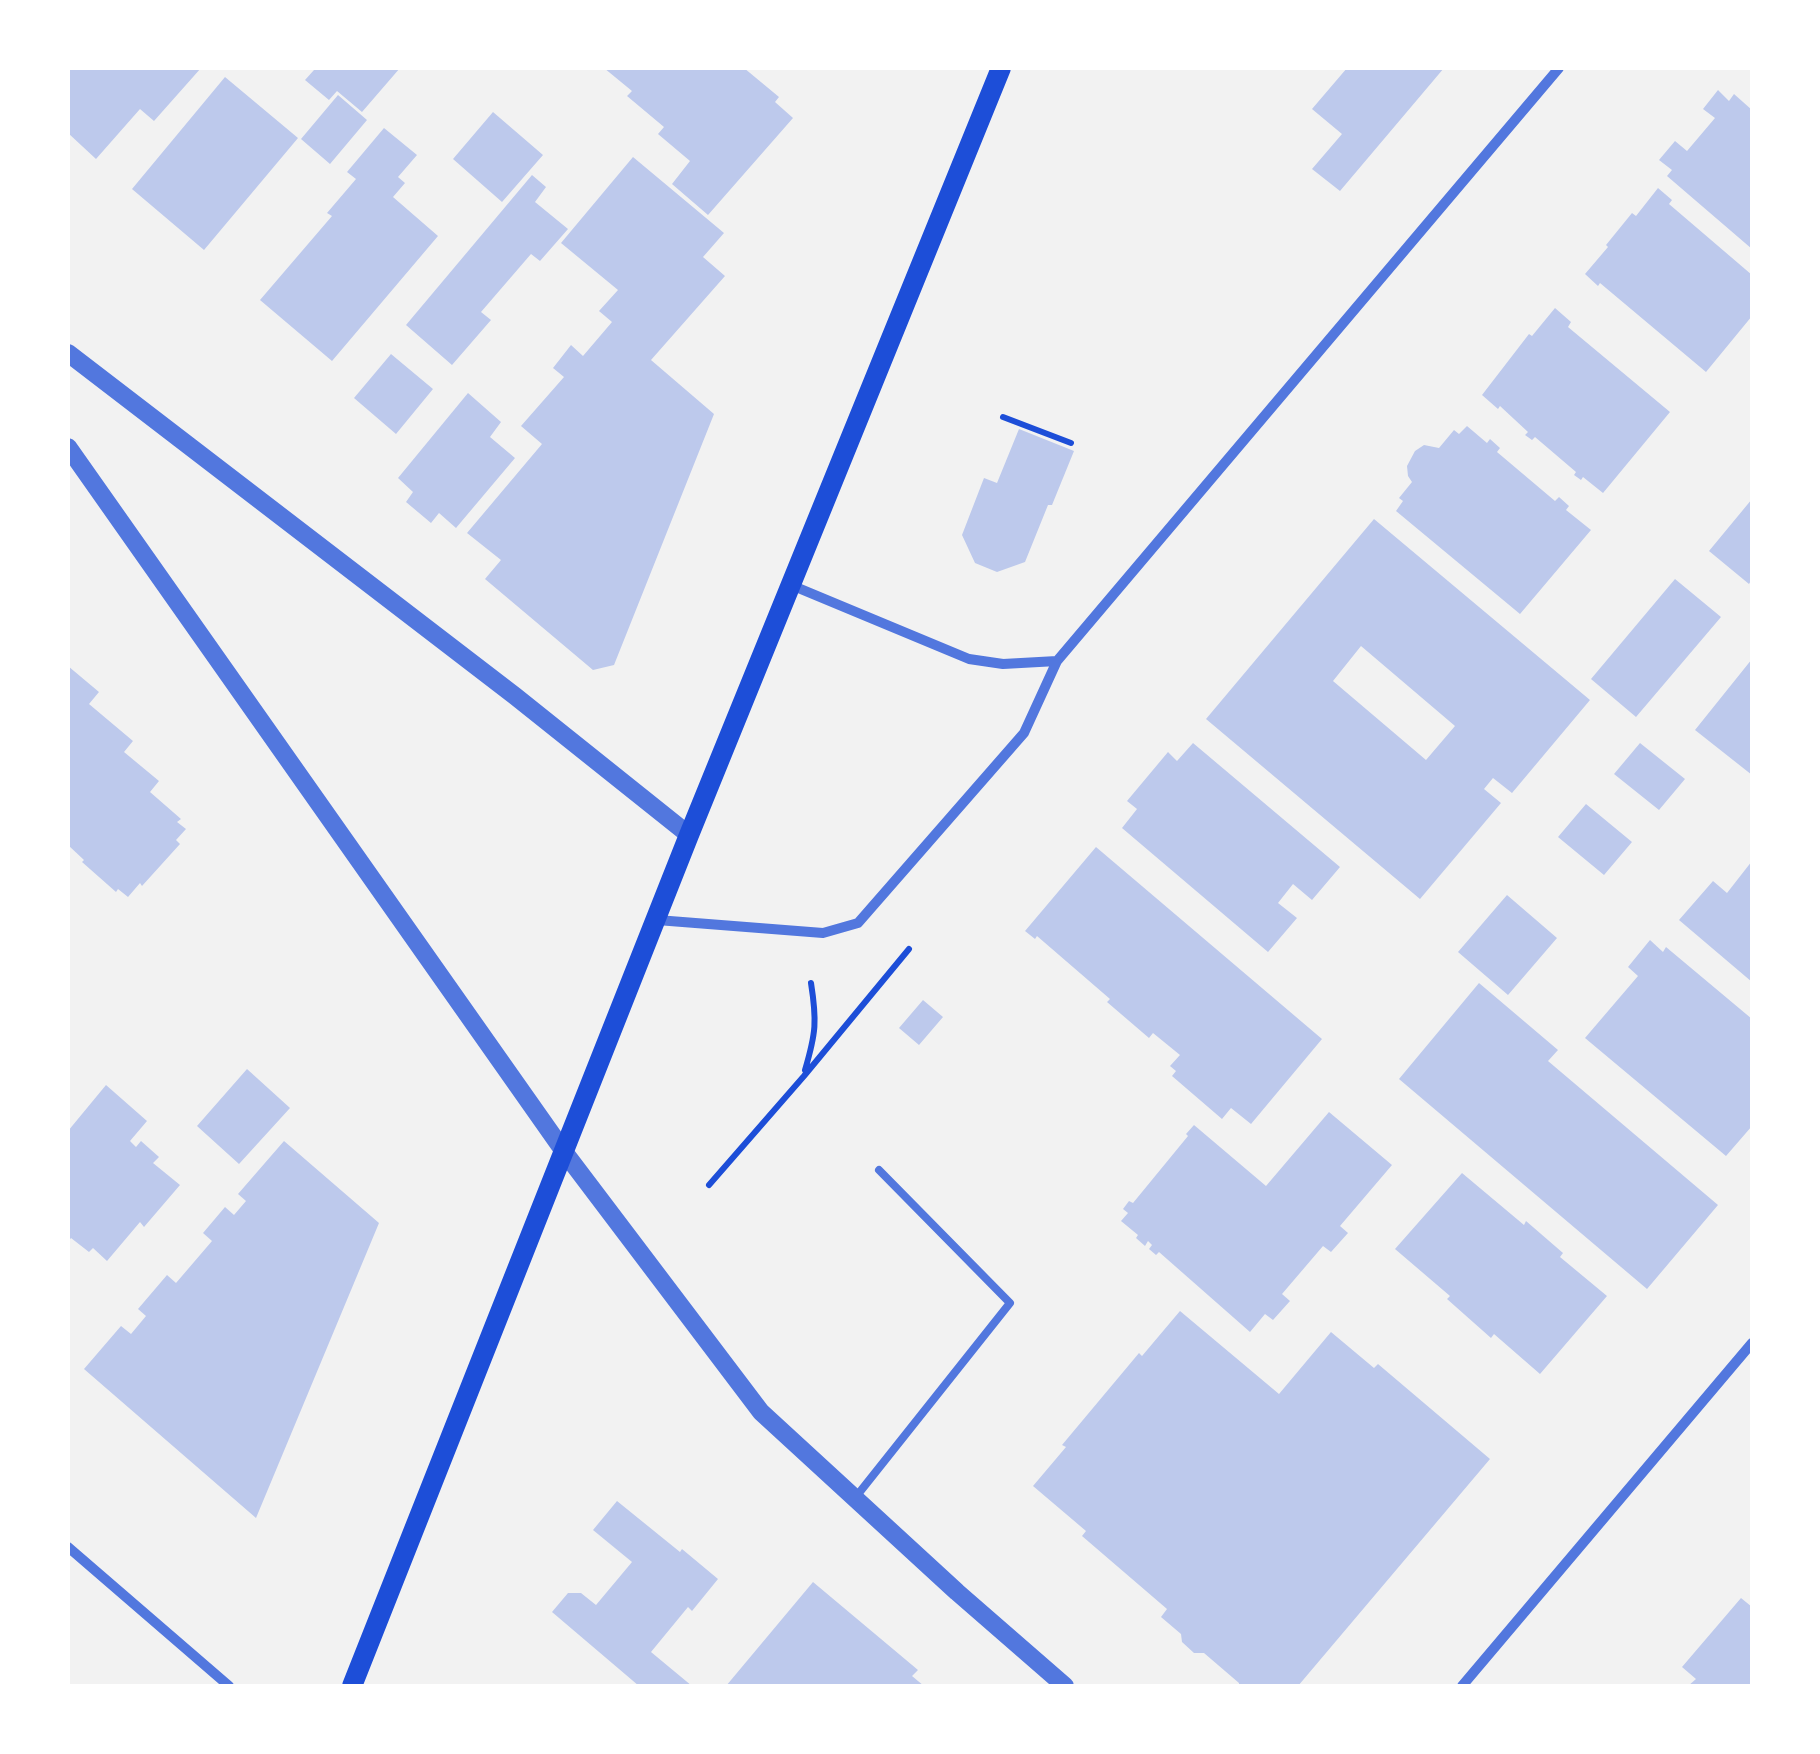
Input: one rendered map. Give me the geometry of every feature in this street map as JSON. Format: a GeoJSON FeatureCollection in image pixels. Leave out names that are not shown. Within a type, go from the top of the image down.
{"type":"FeatureCollection","features":[{"type":"Feature","properties":{"kind":"main road"},"geometry":{"type":"LineString","coordinates":[[352,1686],[689,835],[1001,68]]}},
{"type":"Feature","properties":{"kind":"street"},"geometry":{"type":"LineString","coordinates":[[656,920],[823,932],[858,923],[1024,733],[1057,661],[1558,68]]}},
{"type":"Feature","properties":{"kind":"street"},"geometry":{"type":"LineString","coordinates":[[68,353],[515,696],[689,835]]}},
{"type":"Feature","properties":{"kind":"street"},"geometry":{"type":"LineString","coordinates":[[68,447],[565,1153],[760,1412],[1065,1686]]}},
{"type":"Feature","properties":{"kind":"street"},"geometry":{"type":"LineString","coordinates":[[791,585],[969,659],[1003,664],[1057,661]]}},
{"type":"Feature","properties":{"kind":"street"},"geometry":{"type":"LineString","coordinates":[[1462,1686],[1752,1343]]}},
{"type":"Feature","properties":{"kind":"street"},"geometry":{"type":"LineString","coordinates":[[68,1547],[229,1686]]}},
{"type":"Feature","properties":{"kind":"lane"},"geometry":{"type":"LineString","coordinates":[[854,1498],[1010,1303],[878,1170]]}},
{"type":"Feature","properties":{"kind":"path"},"geometry":{"type":"LineString","coordinates":[[1003,417],[1071,443]]}},
{"type":"Feature","properties":{"kind":"path"},"geometry":{"type":"LineString","coordinates":[[709,1185],[910,948]]}},
{"type":"Feature","properties":{"kind":"path"},"geometry":{"type":"LineString","coordinates":[[804,1076],[816,1017],[811,983]]}},
{"type":"Feature","properties":{"kind":"building"},"geometry":{"type":"Polygon","coordinates":[[[68,68],[201,68],[154,121],[140,109],[96,159],[68,133],[68,68]]]}},
{"type":"Feature","properties":{"kind":"building"},"geometry":{"type":"Polygon","coordinates":[[[311,68],[400,68],[362,112],[337,91],[329,100],[305,80],[314,70],[311,68]]]}},
{"type":"Feature","properties":{"kind":"building"},"geometry":{"type":"Polygon","coordinates":[[[604,68],[744,68],[779,97],[775,102],[793,118],[708,215],[672,184],[690,161],[658,134],[664,127],[627,96],[632,91],[604,68]]]}},
{"type":"Feature","properties":{"kind":"building"},"geometry":{"type":"Polygon","coordinates":[[[1347,68],[1444,68],[1340,191],[1312,169],[1342,134],[1312,109],[1347,68]]]}},
{"type":"Feature","properties":{"kind":"building"},"geometry":{"type":"Polygon","coordinates":[[[225,77],[298,138],[204,250],[132,189],[225,77]]]}},
{"type":"Feature","properties":{"kind":"building"},"geometry":{"type":"Polygon","coordinates":[[[1718,90],[1729,101],[1734,94],[1752,110],[1752,249],[1667,176],[1672,170],[1659,160],[1675,141],[1687,151],[1715,118],[1703,109],[1718,90]]]}},
{"type":"Feature","properties":{"kind":"building"},"geometry":{"type":"Polygon","coordinates":[[[338,95],[367,120],[330,164],[301,139],[338,95]]]}},
{"type":"Feature","properties":{"kind":"building"},"geometry":{"type":"Polygon","coordinates":[[[493,112],[543,155],[502,202],[453,159],[493,112]]]}},
{"type":"Feature","properties":{"kind":"building"},"geometry":{"type":"Polygon","coordinates":[[[384,128],[417,155],[398,177],[405,183],[393,197],[438,236],[332,361],[260,300],[332,216],[327,213],[356,179],[347,172],[384,128]]]}},
{"type":"Feature","properties":{"kind":"building"},"geometry":{"type":"Polygon","coordinates":[[[633,157],[724,233],[703,257],[725,276],[651,360],[714,414],[614,665],[593,670],[485,579],[501,560],[467,533],[542,444],[521,426],[564,377],[553,368],[571,345],[583,356],[612,322],[599,311],[618,290],[561,243],[633,157]]]}},
{"type":"Feature","properties":{"kind":"building"},"geometry":{"type":"Polygon","coordinates":[[[532,175],[546,187],[535,202],[568,229],[540,261],[531,254],[481,312],[491,320],[452,365],[406,325],[532,175]]]}},
{"type":"Feature","properties":{"kind":"building"},"geometry":{"type":"Polygon","coordinates":[[[1658,188],[1672,200],[1669,204],[1752,275],[1752,316],[1706,372],[1585,274],[1632,213],[1636,216],[1658,188]]]}},
{"type":"Feature","properties":{"kind":"building"},"geometry":{"type":"Polygon","coordinates":[[[1555,308],[1571,322],[1568,327],[1670,412],[1603,493],[1583,477],[1581,480],[1574,475],[1576,472],[1535,437],[1532,440],[1525,435],[1528,432],[1482,395],[1529,334],[1532,336],[1555,308]]]}},
{"type":"Feature","properties":{"kind":"building"},"geometry":{"type":"Polygon","coordinates":[[[391,354],[433,389],[396,434],[354,398],[391,354]]]}},
{"type":"Feature","properties":{"kind":"building"},"geometry":{"type":"Polygon","coordinates":[[[468,393],[501,422],[490,437],[515,458],[456,528],[439,513],[431,523],[406,502],[413,492],[398,478],[468,393]]]}},
{"type":"Feature","properties":{"kind":"building"},"geometry":{"type":"Polygon","coordinates":[[[1467,426],[1487,443],[1490,439],[1500,448],[1497,452],[1555,501],[1559,497],[1569,506],[1566,510],[1591,530],[1520,614],[1396,511],[1403,501],[1399,498],[1412,482],[1407,466],[1415,451],[1424,445],[1439,448],[1454,430],[1459,434],[1467,426]]]}},
{"type":"Feature","properties":{"kind":"building"},"geometry":{"type":"Polygon","coordinates":[[[1019,429],[1074,451],[1025,562],[997,572],[975,563],[962,535],[984,478],[997,483],[1019,429]]]}},
{"type":"Feature","properties":{"kind":"building"},"geometry":{"type":"Polygon","coordinates":[[[1752,499],[1752,579],[1749,584],[1709,551],[1752,499]]]}},
{"type":"Feature","properties":{"kind":"building"},"geometry":{"type":"Polygon","coordinates":[[[1374,519],[1590,700],[1512,793],[1493,778],[1484,789],[1501,803],[1420,899],[1206,719],[1374,519]],[[1361,646],[1333,681],[1426,760],[1455,726],[1361,646]]]}},
{"type":"Feature","properties":{"kind":"building"},"geometry":{"type":"Polygon","coordinates":[[[1675,579],[1721,617],[1636,717],[1591,679],[1675,579]]]}},
{"type":"Feature","properties":{"kind":"building"},"geometry":{"type":"Polygon","coordinates":[[[1752,659],[1752,775],[1695,730],[1752,659]]]}},
{"type":"Feature","properties":{"kind":"building"},"geometry":{"type":"Polygon","coordinates":[[[68,666],[99,692],[89,704],[133,741],[124,752],[159,781],[150,792],[181,819],[177,822],[186,829],[176,840],[180,844],[128,897],[118,889],[116,892],[68,845],[68,666]]]}},
{"type":"Feature","properties":{"kind":"building"},"geometry":{"type":"Polygon","coordinates":[[[1193,743],[1340,867],[1312,900],[1293,884],[1278,903],[1297,918],[1268,952],[1122,828],[1137,809],[1127,801],[1168,752],[1177,761],[1193,743]]]}},
{"type":"Feature","properties":{"kind":"building"},"geometry":{"type":"Polygon","coordinates":[[[1640,743],[1685,779],[1659,810],[1614,774],[1640,743]]]}},
{"type":"Feature","properties":{"kind":"building"},"geometry":{"type":"Polygon","coordinates":[[[1586,804],[1632,842],[1604,875],[1558,837],[1586,804]]]}},
{"type":"Feature","properties":{"kind":"building"},"geometry":{"type":"Polygon","coordinates":[[[1096,847],[1322,1039],[1251,1124],[1231,1108],[1222,1119],[1172,1076],[1176,1071],[1170,1066],[1180,1055],[1153,1033],[1149,1038],[1037,936],[1035,939],[1025,931],[1096,847]]]}},
{"type":"Feature","properties":{"kind":"building"},"geometry":{"type":"Polygon","coordinates":[[[1752,861],[1752,982],[1679,920],[1713,881],[1727,893],[1752,861]]]}},
{"type":"Feature","properties":{"kind":"building"},"geometry":{"type":"Polygon","coordinates":[[[1507,895],[1557,938],[1508,995],[1458,952],[1507,895]]]}},
{"type":"Feature","properties":{"kind":"building"},"geometry":{"type":"Polygon","coordinates":[[[1650,940],[1663,952],[1666,947],[1752,1019],[1752,1126],[1726,1156],[1585,1038],[1638,976],[1628,967],[1650,940]]]}},
{"type":"Feature","properties":{"kind":"building"},"geometry":{"type":"Polygon","coordinates":[[[1479,983],[1558,1050],[1548,1061],[1718,1205],[1647,1289],[1399,1079],[1479,983]]]}},
{"type":"Feature","properties":{"kind":"building"},"geometry":{"type":"Polygon","coordinates":[[[923,1000],[943,1017],[919,1045],[899,1028],[923,1000]]]}},
{"type":"Feature","properties":{"kind":"building"},"geometry":{"type":"Polygon","coordinates":[[[247,1069],[290,1108],[239,1164],[197,1126],[247,1069]]]}},
{"type":"Feature","properties":{"kind":"building"},"geometry":{"type":"Polygon","coordinates":[[[106,1085],[147,1121],[130,1141],[136,1147],[141,1141],[159,1157],[153,1163],[180,1185],[144,1227],[140,1222],[107,1261],[93,1248],[89,1252],[71,1238],[68,1242],[68,1131],[106,1085]]]}},
{"type":"Feature","properties":{"kind":"building"},"geometry":{"type":"Polygon","coordinates":[[[1329,1112],[1392,1165],[1340,1226],[1348,1233],[1331,1252],[1323,1246],[1282,1294],[1290,1301],[1273,1320],[1265,1314],[1250,1332],[1159,1252],[1156,1255],[1149,1249],[1152,1245],[1148,1241],[1145,1246],[1121,1221],[1128,1213],[1123,1209],[1129,1201],[1133,1203],[1194,1125],[1266,1186],[1329,1112]]]}},
{"type":"Feature","properties":{"kind":"building"},"geometry":{"type":"Polygon","coordinates":[[[284,1141],[379,1223],[256,1518],[84,1369],[121,1326],[131,1334],[146,1316],[138,1309],[167,1275],[176,1283],[212,1241],[203,1233],[225,1207],[234,1215],[246,1201],[238,1194],[284,1141]]]}},
{"type":"Feature","properties":{"kind":"building"},"geometry":{"type":"Polygon","coordinates":[[[1462,1173],[1524,1225],[1526,1221],[1563,1253],[1560,1257],[1607,1296],[1540,1374],[1494,1334],[1491,1338],[1395,1249],[1462,1173]]]}},
{"type":"Feature","properties":{"kind":"building"},"geometry":{"type":"Polygon","coordinates":[[[1180,1311],[1279,1394],[1331,1332],[1374,1368],[1378,1364],[1490,1459],[1298,1686],[1239,1686],[1204,1653],[1194,1653],[1182,1642],[1181,1634],[1161,1617],[1167,1609],[1082,1536],[1086,1531],[1033,1486],[1139,1353],[1142,1356],[1180,1311]]]}},
{"type":"Feature","properties":{"kind":"building"},"geometry":{"type":"Polygon","coordinates":[[[617,1501],[718,1579],[692,1611],[688,1607],[651,1652],[692,1686],[639,1686],[552,1612],[568,1593],[581,1593],[596,1605],[632,1562],[593,1530],[617,1501]]]}},
{"type":"Feature","properties":{"kind":"building"},"geometry":{"type":"Polygon","coordinates":[[[813,1582],[918,1670],[912,1676],[924,1686],[726,1686],[813,1582]]]}},
{"type":"Feature","properties":{"kind":"building"},"geometry":{"type":"Polygon","coordinates":[[[1741,1598],[1752,1607],[1752,1686],[1688,1686],[1696,1679],[1682,1667],[1741,1598]]]}}]}
